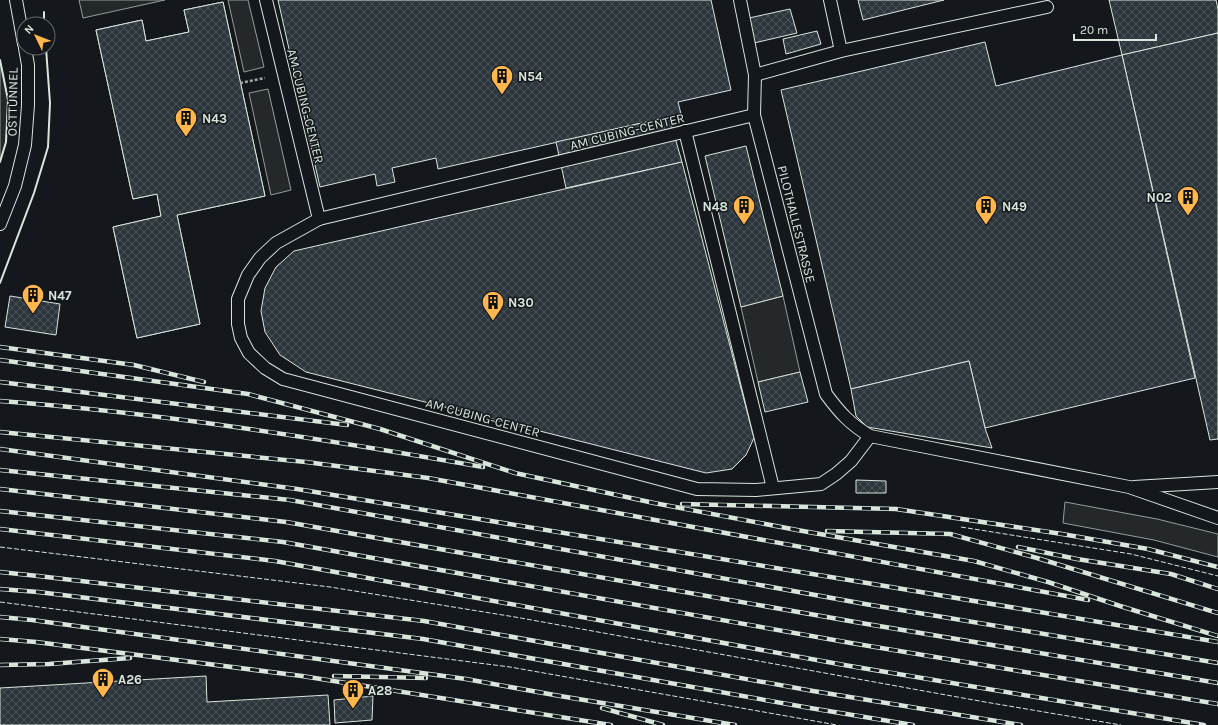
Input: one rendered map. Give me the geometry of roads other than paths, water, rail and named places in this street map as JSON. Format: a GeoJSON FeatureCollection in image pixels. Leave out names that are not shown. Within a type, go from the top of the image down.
{"type":"FeatureCollection","features":[{"type":"Feature","properties":{"kind":"lane"},"geometry":{"type":"LineString","coordinates":[[16,0],[19,16]]}},
{"type":"Feature","properties":{"kind":"lane","name":"AM CUBING-CENTER"},"geometry":{"type":"LineString","coordinates":[[266,0],[319,219]]}},
{"type":"Feature","properties":{"kind":"lane","name":"PILOTHALLESTRASSE"},"geometry":{"type":"LineString","coordinates":[[740,0],[755,75],[754,115],[826,394],[845,418],[856,428],[870,436]]}},
{"type":"Feature","properties":{"kind":"lane"},"geometry":{"type":"LineString","coordinates":[[830,0],[841,51]]}},
{"type":"Feature","properties":{"kind":"lane"},"geometry":{"type":"LineString","coordinates":[[755,75],[841,51],[1047,7]]}},
{"type":"Feature","properties":{"kind":"lane","name":"OSTTUNNEL"},"geometry":{"type":"LineString","coordinates":[[0,224],[15,186],[26,145],[28,105],[28,65],[26,56]]}},
{"type":"Feature","properties":{"kind":"lane","name":"AM CUBING-CENTER"},"geometry":{"type":"LineString","coordinates":[[754,115],[319,219],[276,243],[260,258],[248,275],[238,299],[238,324],[241,338],[249,353],[265,368],[283,379],[697,489],[756,490],[821,484],[851,461],[870,436]]}},
{"type":"Feature","properties":{"kind":"lane"},"geometry":{"type":"LineString","coordinates":[[685,131],[773,488]]}},
{"type":"Feature","properties":{"kind":"lane"},"geometry":{"type":"LineString","coordinates":[[870,436],[1129,487],[1218,518]]}},
{"type":"Feature","properties":{"kind":"lane"},"geometry":{"type":"LineString","coordinates":[[1129,487],[1218,482]]}},
{"type":"Feature","properties":{"kind":"railway"},"geometry":{"type":"LineString","coordinates":[[0,347],[134,365],[204,382]]}},
{"type":"Feature","properties":{"kind":"railway"},"geometry":{"type":"LineString","coordinates":[[0,360],[248,394],[380,429],[515,473],[654,503],[974,561],[1048,582],[1218,636]]}},
{"type":"Feature","properties":{"kind":"railway"},"geometry":{"type":"LineString","coordinates":[[0,382],[347,425]]}},
{"type":"Feature","properties":{"kind":"railway"},"geometry":{"type":"LineString","coordinates":[[0,401],[121,412],[242,428],[483,467]]}},
{"type":"Feature","properties":{"kind":"railway"},"geometry":{"type":"LineString","coordinates":[[0,432],[306,462],[428,478],[1088,600]]}},
{"type":"Feature","properties":{"kind":"railway"},"geometry":{"type":"LineString","coordinates":[[0,449],[297,489],[1218,642]]}},
{"type":"Feature","properties":{"kind":"railway"},"geometry":{"type":"LineString","coordinates":[[0,470],[290,500],[865,604],[1218,663]]}},
{"type":"Feature","properties":{"kind":"railway"},"geometry":{"type":"LineString","coordinates":[[0,489],[286,522],[861,623],[1218,683]]}},
{"type":"Feature","properties":{"kind":"railway"},"geometry":{"type":"LineString","coordinates":[[682,504],[896,509],[1062,534],[1148,549],[1218,567]]}},
{"type":"Feature","properties":{"kind":"railway"},"geometry":{"type":"LineString","coordinates":[[0,511],[283,542],[851,643],[1218,704]]}},
{"type":"Feature","properties":{"kind":"railway"},"geometry":{"type":"LineString","coordinates":[[0,529],[275,561],[844,665],[1204,725]]}},
{"type":"Feature","properties":{"kind":"railway"},"geometry":{"type":"LineString","coordinates":[[827,531],[950,534],[1037,558],[1218,613]]}},
{"type":"Feature","properties":{"kind":"railway"},"geometry":{"type":"LineString","coordinates":[[1018,547],[1077,559],[1171,574],[1218,589]]}},
{"type":"Feature","properties":{"kind":"railway"},"geometry":{"type":"LineString","coordinates":[[0,572],[424,621],[813,691],[1021,725]]}},
{"type":"Feature","properties":{"kind":"railway"},"geometry":{"type":"LineString","coordinates":[[0,589],[38,592],[423,639],[913,725]]}},
{"type":"Feature","properties":{"kind":"railway"},"geometry":{"type":"LineString","coordinates":[[0,617],[32,620],[466,679],[735,725]]}},
{"type":"Feature","properties":{"kind":"railway"},"geometry":{"type":"LineString","coordinates":[[0,639],[36,642],[302,676],[611,725]]}},
{"type":"Feature","properties":{"kind":"railway"},"geometry":{"type":"LineString","coordinates":[[0,665],[49,664],[130,658]]}},
{"type":"Feature","properties":{"kind":"railway"},"geometry":{"type":"LineString","coordinates":[[334,676],[426,678]]}},
{"type":"Feature","properties":{"kind":"railway"},"geometry":{"type":"LineString","coordinates":[[602,708],[663,725]]}},
{"type":"Feature","properties":{"kind":"place","name":"N54"},"geometry":{"type":"Point","coordinates":[502,96]}},
{"type":"Feature","properties":{"kind":"place","name":"N43"},"geometry":{"type":"Point","coordinates":[186,138]}},
{"type":"Feature","properties":{"kind":"place","name":"N02"},"geometry":{"type":"Point","coordinates":[1188,216]}},
{"type":"Feature","properties":{"kind":"place","name":"N48"},"geometry":{"type":"Point","coordinates":[744,226]}},
{"type":"Feature","properties":{"kind":"place","name":"N49"},"geometry":{"type":"Point","coordinates":[986,226]}},
{"type":"Feature","properties":{"kind":"place","name":"N47"},"geometry":{"type":"Point","coordinates":[33,314]}},
{"type":"Feature","properties":{"kind":"place","name":"N30"},"geometry":{"type":"Point","coordinates":[493,322]}},
{"type":"Feature","properties":{"kind":"place","name":"A26"},"geometry":{"type":"Point","coordinates":[103,698]}},
{"type":"Feature","properties":{"kind":"place","name":"A28"},"geometry":{"type":"Point","coordinates":[353,710]}}]}
